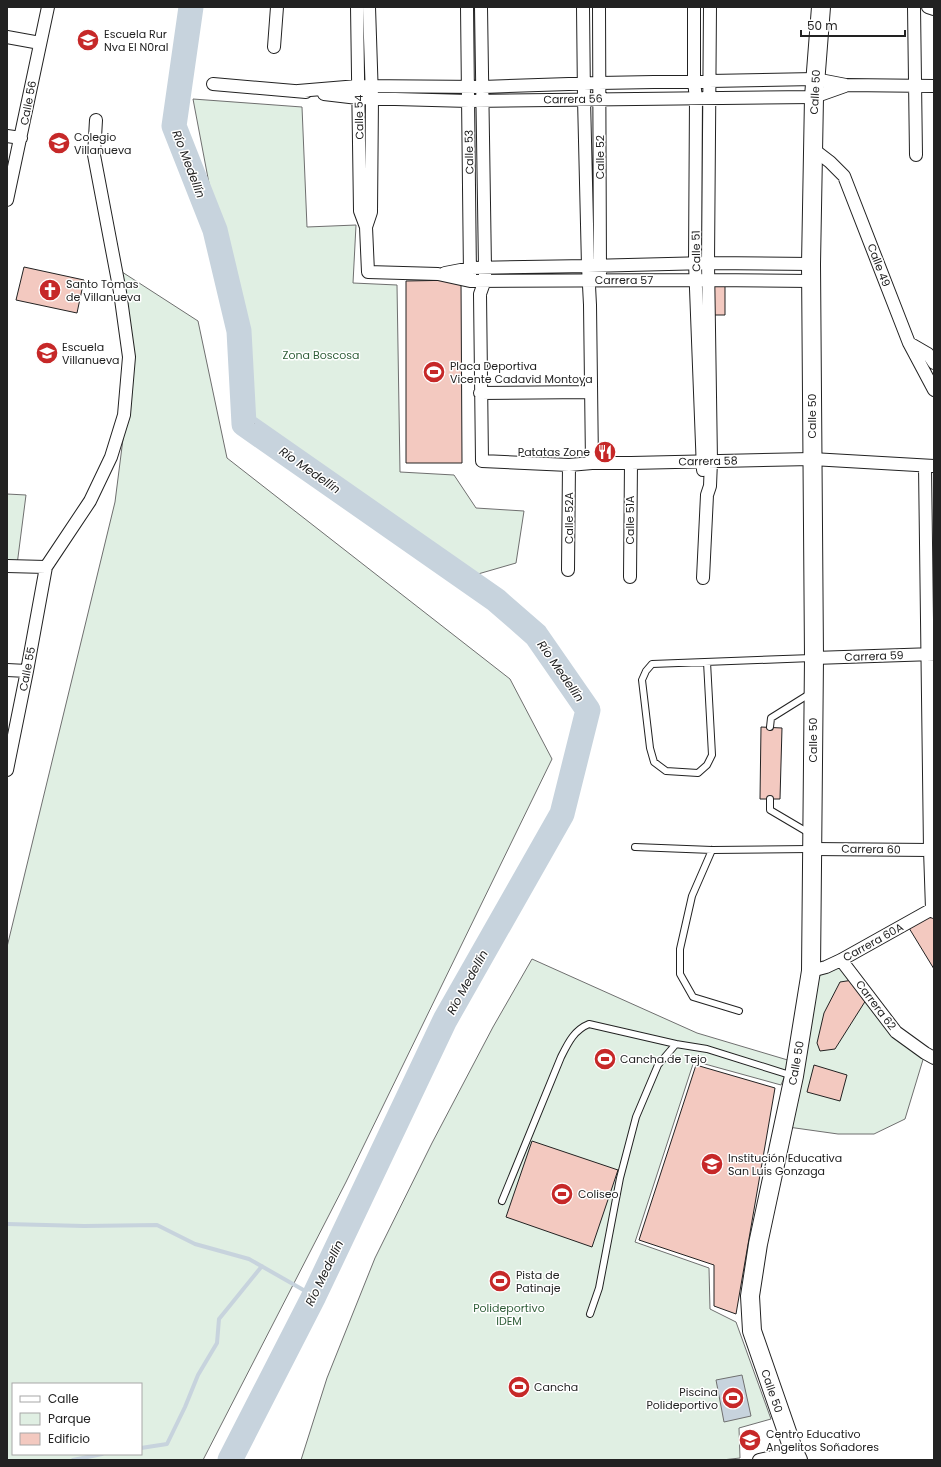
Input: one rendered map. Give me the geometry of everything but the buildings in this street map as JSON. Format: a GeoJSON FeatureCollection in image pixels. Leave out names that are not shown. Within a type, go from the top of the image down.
{"type":"FeatureCollection","features":[{"type":"Feature","properties":{"kind":"main road","name":"Calle 50"},"geometry":{"type":"LineString","coordinates":[[796,1456],[752,1331],[750,1296],[758,1244],[794,1076],[810,971],[814,691],[811,273],[815,88],[821,7]]}},
{"type":"Feature","properties":{"kind":"street","name":"Calle 56"},"geometry":{"type":"LineString","coordinates":[[7,200],[48,7]]}},
{"type":"Feature","properties":{"kind":"street"},"geometry":{"type":"LineString","coordinates":[[274,47],[277,7]]}},
{"type":"Feature","properties":{"kind":"street","name":"Calle 54"},"geometry":{"type":"LineString","coordinates":[[357,7],[360,211],[366,227]]}},
{"type":"Feature","properties":{"kind":"street","name":"Calle 54"},"geometry":{"type":"LineString","coordinates":[[368,272],[366,227],[370,212],[372,92],[369,7]]}},
{"type":"Feature","properties":{"kind":"street","name":"Calle 53"},"geometry":{"type":"LineString","coordinates":[[467,7],[470,280]]}},
{"type":"Feature","properties":{"kind":"street","name":"Calle 53"},"geometry":{"type":"LineString","coordinates":[[481,7],[485,268],[485,280],[480,294],[482,461]]}},
{"type":"Feature","properties":{"kind":"street","name":"Calle 52"},"geometry":{"type":"LineString","coordinates":[[584,7],[584,99],[588,266],[594,280]]}},
{"type":"Feature","properties":{"kind":"street","name":"Calle 52"},"geometry":{"type":"LineString","coordinates":[[592,463],[590,305],[594,280],[601,266],[599,7]]}},
{"type":"Feature","properties":{"kind":"street","name":"Calle 51"},"geometry":{"type":"LineString","coordinates":[[694,7],[694,82],[696,98],[703,280],[707,461],[710,486],[707,495],[703,578]]}},
{"type":"Feature","properties":{"kind":"street","name":"Calle 51"},"geometry":{"type":"LineString","coordinates":[[702,263],[709,98],[710,7]]}},
{"type":"Feature","properties":{"kind":"street"},"geometry":{"type":"LineString","coordinates":[[914,7],[916,155]]}},
{"type":"Feature","properties":{"kind":"street"},"geometry":{"type":"LineString","coordinates":[[928,7],[934,9]]}},
{"type":"Feature","properties":{"kind":"street"},"geometry":{"type":"LineString","coordinates":[[7,37],[40,43]]}},
{"type":"Feature","properties":{"kind":"street","name":"Carrera 56"},"geometry":{"type":"LineString","coordinates":[[213,84],[298,91],[358,92],[584,83],[709,81],[815,88],[846,85]]}},
{"type":"Feature","properties":{"kind":"street","name":"Carrera 56"},"geometry":{"type":"LineString","coordinates":[[372,92],[469,101],[600,98],[709,98],[846,85],[934,86]]}},
{"type":"Feature","properties":{"kind":"street"},"geometry":{"type":"LineString","coordinates":[[7,566],[46,568],[90,501],[111,457],[124,415],[129,357],[120,292],[94,155],[96,120]]}},
{"type":"Feature","properties":{"kind":"street"},"geometry":{"type":"LineString","coordinates":[[7,136],[21,138]]}},
{"type":"Feature","properties":{"kind":"street","name":"Calle 49"},"geometry":{"type":"LineString","coordinates":[[813,149],[830,162],[844,176],[909,343],[934,390]]}},
{"type":"Feature","properties":{"kind":"street","name":"Carrera 57"},"geometry":{"type":"LineString","coordinates":[[438,274],[471,268],[702,263],[811,273]]}},
{"type":"Feature","properties":{"kind":"street","name":"Carrera 57"},"geometry":{"type":"LineString","coordinates":[[368,272],[438,274],[470,280],[703,280],[811,273]]}},
{"type":"Feature","properties":{"kind":"street"},"geometry":{"type":"LineString","coordinates":[[470,280],[480,294]]}},
{"type":"Feature","properties":{"kind":"street"},"geometry":{"type":"LineString","coordinates":[[909,343],[928,354],[934,363]]}},
{"type":"Feature","properties":{"kind":"street"},"geometry":{"type":"LineString","coordinates":[[480,393],[590,392]]}},
{"type":"Feature","properties":{"kind":"street","name":"Carrera 58"},"geometry":{"type":"LineString","coordinates":[[482,461],[569,465],[592,463],[812,459],[929,466]]}},
{"type":"Feature","properties":{"kind":"street","name":"Calle 51A"},"geometry":{"type":"LineString","coordinates":[[630,576],[631,463]]}},
{"type":"Feature","properties":{"kind":"street","name":"Calle 52A"},"geometry":{"type":"LineString","coordinates":[[568,570],[569,465]]}},
{"type":"Feature","properties":{"kind":"street"},"geometry":{"type":"LineString","coordinates":[[929,466],[931,654],[930,850],[933,910]]}},
{"type":"Feature","properties":{"kind":"street","name":"Calle 55"},"geometry":{"type":"LineString","coordinates":[[7,770],[46,568]]}},
{"type":"Feature","properties":{"kind":"street","name":"Carrera 59"},"geometry":{"type":"LineString","coordinates":[[814,658],[931,654]]}},
{"type":"Feature","properties":{"kind":"street"},"geometry":{"type":"LineString","coordinates":[[7,670],[27,671]]}},
{"type":"Feature","properties":{"kind":"street","name":"Carrera 60"},"geometry":{"type":"LineString","coordinates":[[812,842],[930,850]]}},
{"type":"Feature","properties":{"kind":"street","name":"Carrera 60A"},"geometry":{"type":"LineString","coordinates":[[810,971],[826,967],[841,960],[933,910]]}},
{"type":"Feature","properties":{"kind":"street","name":"Carrera 62"},"geometry":{"type":"LineString","coordinates":[[841,960],[896,1032],[934,1058]]}},
{"type":"Feature","properties":{"kind":"street"},"geometry":{"type":"LineString","coordinates":[[759,1460],[796,1456]]}},
{"type":"Feature","properties":{"kind":"lane"},"geometry":{"type":"LineString","coordinates":[[707,662],[712,754],[707,765],[698,772],[666,772],[654,762],[650,748],[642,680],[646,671],[652,664],[814,658]]}},
{"type":"Feature","properties":{"kind":"lane"},"geometry":{"type":"LineString","coordinates":[[770,727],[772,718],[814,691]]}},
{"type":"Feature","properties":{"kind":"lane"},"geometry":{"type":"LineString","coordinates":[[770,799],[770,810],[812,842]]}},
{"type":"Feature","properties":{"kind":"lane"},"geometry":{"type":"LineString","coordinates":[[635,847],[712,850],[812,842]]}},
{"type":"Feature","properties":{"kind":"lane"},"geometry":{"type":"LineString","coordinates":[[712,850],[692,896],[680,949],[680,974],[693,997],[740,1011]]}},
{"type":"Feature","properties":{"kind":"lane"},"geometry":{"type":"LineString","coordinates":[[502,1201],[561,1057],[573,1035],[581,1027],[589,1024],[676,1044],[707,1049],[794,1076]]}},
{"type":"Feature","properties":{"kind":"lane"},"geometry":{"type":"LineString","coordinates":[[590,1314],[599,1288],[620,1178],[636,1117],[658,1065],[676,1044]]}},
{"type":"Feature","properties":{"kind":"green space","name":"Zona Boscosa"},"geometry":{"type":"Polygon","coordinates":[[[193,99],[302,107],[307,227],[356,225],[353,283],[397,285],[400,472],[454,475],[476,508],[524,511],[516,563],[478,574],[255,426],[193,99]]]}},
{"type":"Feature","properties":{"kind":"green space"},"geometry":{"type":"Polygon","coordinates":[[[119,270],[198,321],[227,458],[510,679],[552,759],[346,1182],[203,1460],[7,1460],[7,947],[115,502],[133,360],[119,270]]]}},
{"type":"Feature","properties":{"kind":"green space"},"geometry":{"type":"Polygon","coordinates":[[[7,494],[26,495],[17,565],[7,564],[7,494]]]}},
{"type":"Feature","properties":{"kind":"green space","name":"Polideportivo IDEM"},"geometry":{"type":"Polygon","coordinates":[[[532,959],[697,1033],[791,1061],[781,1085],[694,1061],[635,1242],[709,1268],[710,1309],[736,1322],[771,1419],[739,1428],[740,1458],[722,1460],[301,1460],[327,1378],[375,1258],[432,1143],[493,1027],[532,959]]]}},
{"type":"Feature","properties":{"kind":"green space"},"geometry":{"type":"Polygon","coordinates":[[[841,960],[896,1032],[925,1053],[905,1119],[874,1134],[838,1134],[781,1126],[811,971],[841,960]]]}},
{"type":"Feature","properties":{"kind":"shaded area","name":"Piscina Polideportivo"},"geometry":{"type":"Polygon","coordinates":[[[742,1375],[751,1416],[724,1422],[716,1380],[742,1375]]]}},
{"type":"Feature","properties":{"kind":"waterway","name":"Río Medellín"},"geometry":{"type":"LineString","coordinates":[[191,7],[174,126],[215,230],[239,331],[244,424],[496,600],[536,635],[588,710],[562,814],[445,1020],[314,1296],[230,1460]]}},
{"type":"Feature","properties":{"kind":"waterway"},"geometry":{"type":"LineString","coordinates":[[7,1224],[84,1226],[157,1225],[195,1244],[249,1259],[314,1296]]}},
{"type":"Feature","properties":{"kind":"waterway"},"geometry":{"type":"LineString","coordinates":[[142,1448],[167,1444],[185,1407],[198,1375],[217,1343],[219,1319],[262,1266]]}},
{"type":"Feature","properties":{"kind":"waterway"},"geometry":{"type":"LineString","coordinates":[[73,1460],[97,1455]]}},
{"type":"Feature","properties":{"kind":"place","name":"Escuela Rur Nva El N0ral"},"geometry":{"type":"Point","coordinates":[88,40]}},
{"type":"Feature","properties":{"kind":"place","name":"Colegio Villanueva"},"geometry":{"type":"Point","coordinates":[59,143]}},
{"type":"Feature","properties":{"kind":"place","name":"Santo Tomas de Villanueva"},"geometry":{"type":"Point","coordinates":[50,290]}},
{"type":"Feature","properties":{"kind":"place","name":"Escuela Villanueva"},"geometry":{"type":"Point","coordinates":[47,353]}},
{"type":"Feature","properties":{"kind":"place","name":"Placa Deportiva Vicente Cadavid Montoya"},"geometry":{"type":"Point","coordinates":[434,372]}},
{"type":"Feature","properties":{"kind":"place","name":"Patatas Zone"},"geometry":{"type":"Point","coordinates":[605,452]}},
{"type":"Feature","properties":{"kind":"place","name":"Cancha de Tejo"},"geometry":{"type":"Point","coordinates":[605,1059]}},
{"type":"Feature","properties":{"kind":"place","name":"Institución Educativa San Luis Gonzaga"},"geometry":{"type":"Point","coordinates":[712,1164]}},
{"type":"Feature","properties":{"kind":"place","name":"Coliseo"},"geometry":{"type":"Point","coordinates":[562,1194]}},
{"type":"Feature","properties":{"kind":"place","name":"Pista de Patinaje"},"geometry":{"type":"Point","coordinates":[500,1281]}},
{"type":"Feature","properties":{"kind":"place","name":"Cancha"},"geometry":{"type":"Point","coordinates":[519,1387]}},
{"type":"Feature","properties":{"kind":"place","name":"Piscina Polideportivo"},"geometry":{"type":"Point","coordinates":[733,1398]}},
{"type":"Feature","properties":{"kind":"place","name":"Centro Educativo Angelitos Soñadores"},"geometry":{"type":"Point","coordinates":[750,1440]}}]}
